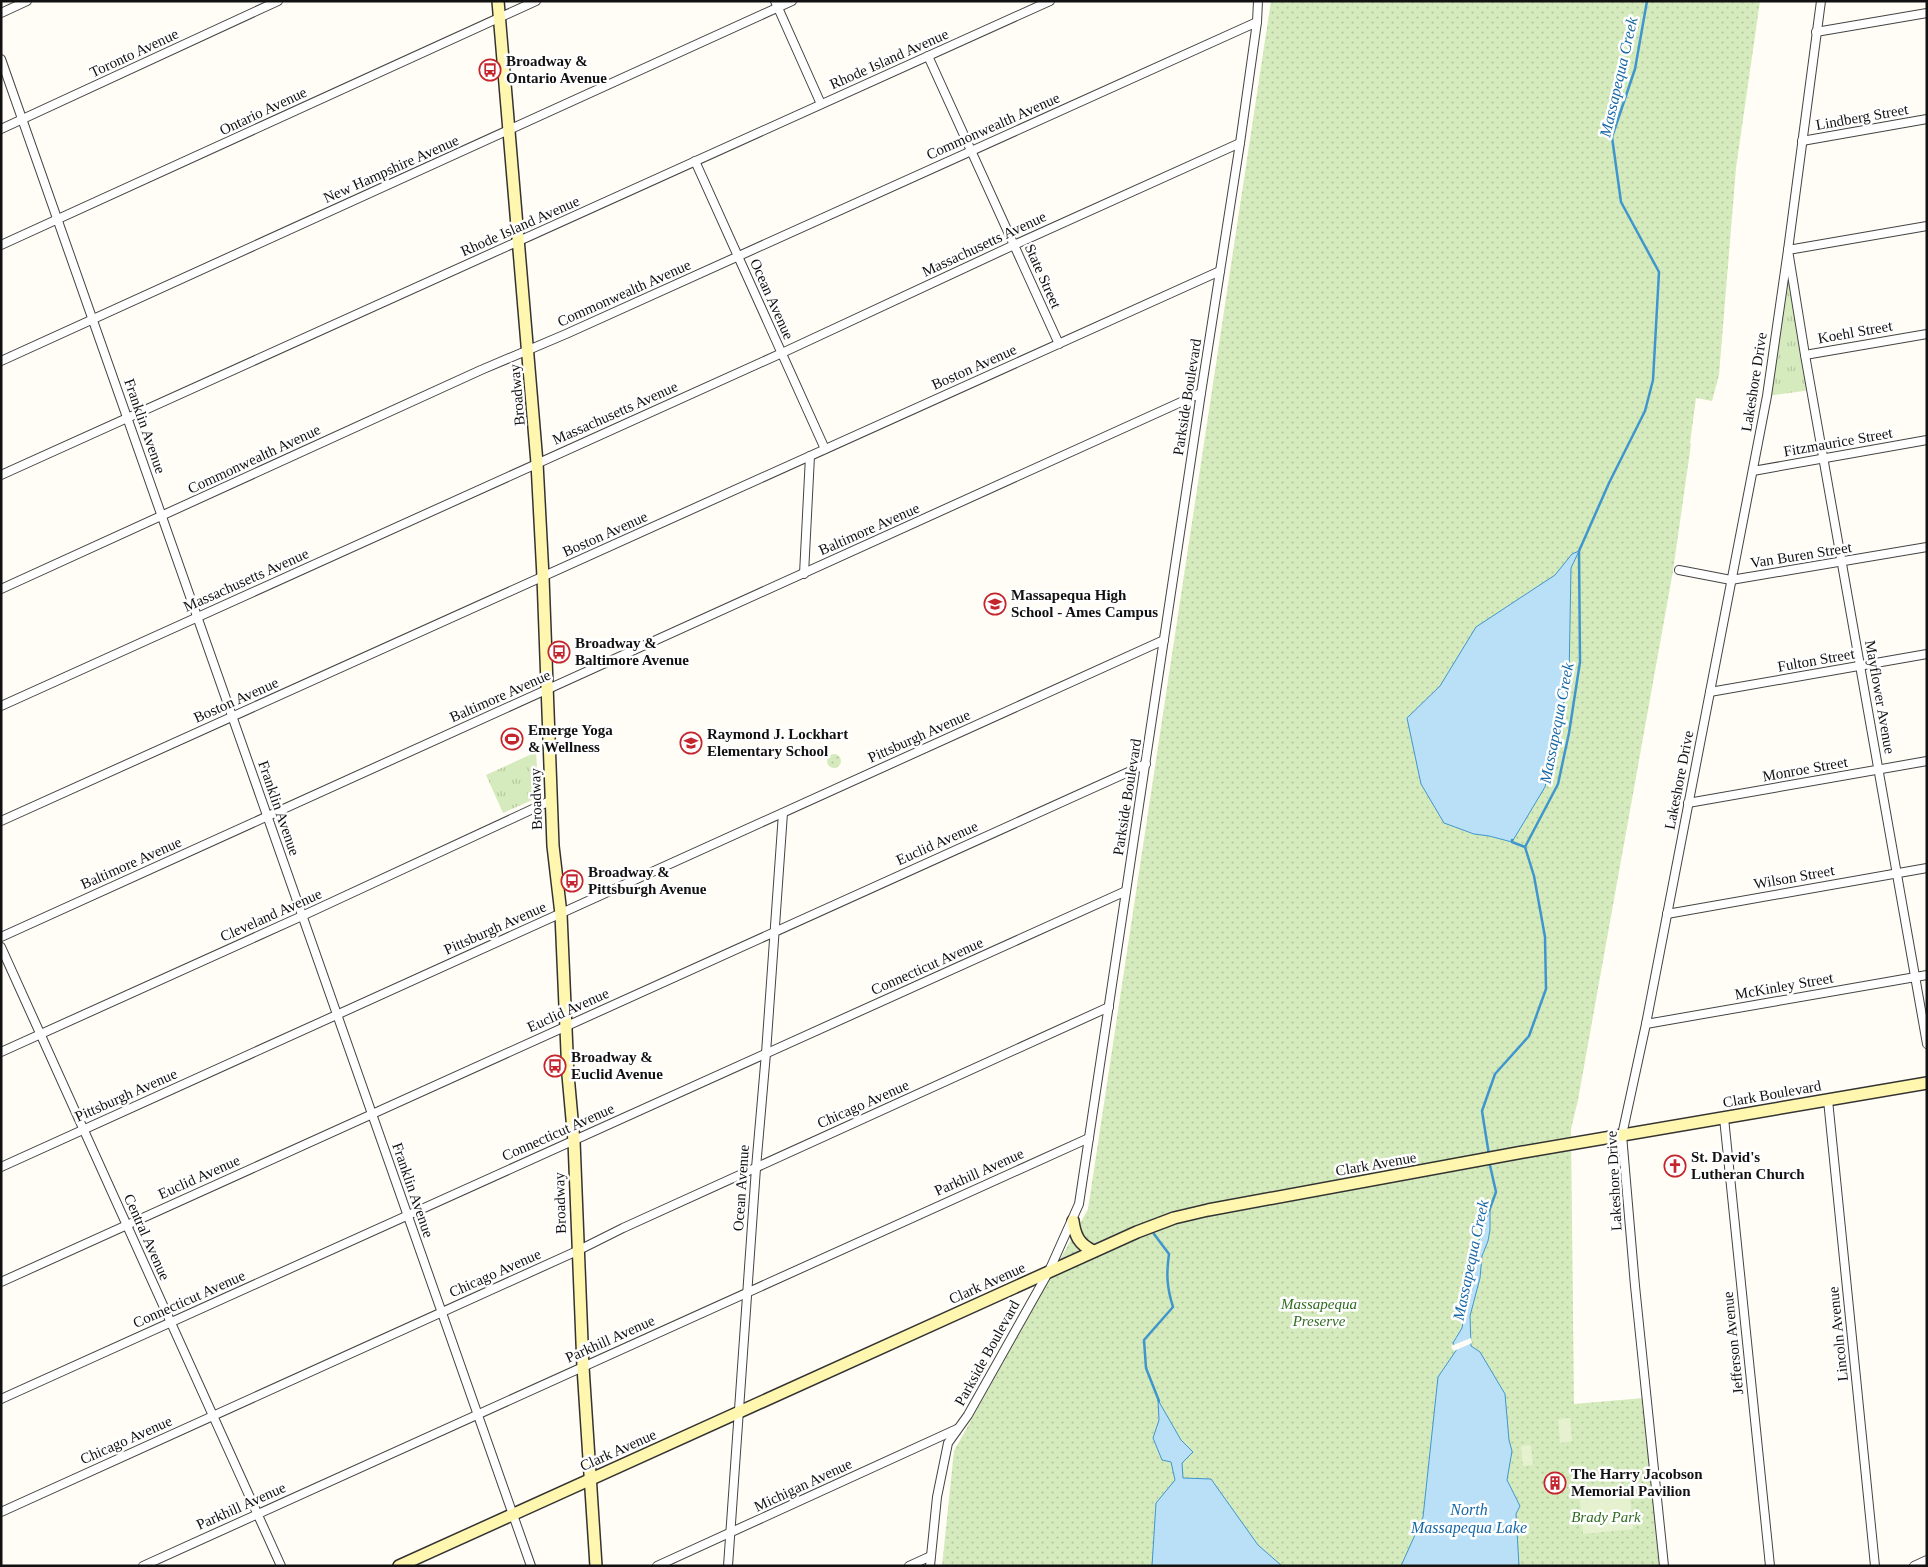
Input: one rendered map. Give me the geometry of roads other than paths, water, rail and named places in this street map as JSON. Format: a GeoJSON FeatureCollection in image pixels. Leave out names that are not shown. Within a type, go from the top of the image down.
{"type":"FeatureCollection","features":[{"type":"Feature","properties":{"kind":"street"},"geometry":{"type":"LineString","coordinates":[[1,13],[27,1]]}},
{"type":"Feature","properties":{"kind":"street","name":"Toronto Avenue"},"geometry":{"type":"LineString","coordinates":[[1,129],[278,1]]}},
{"type":"Feature","properties":{"kind":"street","name":"Broadway"},"geometry":{"type":"LineString","coordinates":[[498,1],[537,463],[543,577],[552,846],[561,914],[574,1141],[583,1367],[596,1566]]}},
{"type":"Feature","properties":{"kind":"street","name":"Ontario Avenue"},"geometry":{"type":"LineString","coordinates":[[1,245],[536,1]]}},
{"type":"Feature","properties":{"kind":"street","name":"New Hampshire Avenue"},"geometry":{"type":"LineString","coordinates":[[1,361],[509,130],[777,4],[792,1]]}},
{"type":"Feature","properties":{"kind":"street","name":"Rhode Island Avenue"},"geometry":{"type":"LineString","coordinates":[[1,475],[1050,1]]}},
{"type":"Feature","properties":{"kind":"street","name":"Parkside Boulevard"},"geometry":{"type":"LineString","coordinates":[[930,1566],[937,1497],[943,1457],[948,1443],[960,1428],[1049,1271],[1079,1204],[1200,393],[1240,143],[1257,22],[1258,1]]}},
{"type":"Feature","properties":{"kind":"street","name":"Lakeshore Drive"},"geometry":{"type":"LineString","coordinates":[[1664,1566],[1635,1286],[1622,1135],[1646,1024],[1767,396],[1820,1]]}},
{"type":"Feature","properties":{"kind":"street"},"geometry":{"type":"LineString","coordinates":[[777,4],[821,104]]}},
{"type":"Feature","properties":{"kind":"street"},"geometry":{"type":"LineString","coordinates":[[1816,32],[1927,13]]}},
{"type":"Feature","properties":{"kind":"street","name":"Commonwealth Avenue"},"geometry":{"type":"LineString","coordinates":[[1,589],[1257,22]]}},
{"type":"Feature","properties":{"kind":"street","name":"State Street"},"geometry":{"type":"LineString","coordinates":[[928,56],[1059,344]]}},
{"type":"Feature","properties":{"kind":"street","name":"Franklin Avenue"},"geometry":{"type":"LineString","coordinates":[[1,59],[531,1566]]}},
{"type":"Feature","properties":{"kind":"street","name":"Lindberg Street"},"geometry":{"type":"LineString","coordinates":[[1802,141],[1927,120]]}},
{"type":"Feature","properties":{"kind":"street","name":"Massachusetts Avenue"},"geometry":{"type":"LineString","coordinates":[[1,706],[782,353],[1240,143]]}},
{"type":"Feature","properties":{"kind":"street","name":"Ocean Avenue"},"geometry":{"type":"LineString","coordinates":[[695,161],[825,449]]}},
{"type":"Feature","properties":{"kind":"street"},"geometry":{"type":"LineString","coordinates":[[1788,250],[1927,226]]}},
{"type":"Feature","properties":{"kind":"street","name":"Koehl Street"},"geometry":{"type":"LineString","coordinates":[[1788,250],[1805,355],[1927,334]]}},
{"type":"Feature","properties":{"kind":"street","name":"Boston Avenue"},"geometry":{"type":"LineString","coordinates":[[1,821],[1220,270]]}},
{"type":"Feature","properties":{"kind":"street","name":"Mayflower Avenue"},"geometry":{"type":"LineString","coordinates":[[1805,355],[1927,1044]]}},
{"type":"Feature","properties":{"kind":"street","name":"Baltimore Avenue"},"geometry":{"type":"LineString","coordinates":[[1,937],[1200,393]]}},
{"type":"Feature","properties":{"kind":"street","name":"Fitzmaurice Street"},"geometry":{"type":"LineString","coordinates":[[1753,471],[1927,440]]}},
{"type":"Feature","properties":{"kind":"street"},"geometry":{"type":"LineString","coordinates":[[804,574],[810,456]]}},
{"type":"Feature","properties":{"kind":"street","name":"Van Buren Street"},"geometry":{"type":"LineString","coordinates":[[1679,570],[1731,580],[1927,548]]}},
{"type":"Feature","properties":{"kind":"street","name":"Pittsburgh Avenue"},"geometry":{"type":"LineString","coordinates":[[1,1167],[1164,640]]}},
{"type":"Feature","properties":{"kind":"street","name":"Fulton Street"},"geometry":{"type":"LineString","coordinates":[[1710,692],[1927,654]]}},
{"type":"Feature","properties":{"kind":"street","name":"Monroe Street"},"geometry":{"type":"LineString","coordinates":[[1688,803],[1927,761]]}},
{"type":"Feature","properties":{"kind":"street","name":"Euclid Avenue"},"geometry":{"type":"LineString","coordinates":[[1,1282],[1146,764]]}},
{"type":"Feature","properties":{"kind":"street","name":"Cleveland Avenue"},"geometry":{"type":"LineString","coordinates":[[1,1052],[550,801]]}},
{"type":"Feature","properties":{"kind":"street","name":"Ocean Avenue"},"geometry":{"type":"LineString","coordinates":[[728,1566],[783,813]]}},
{"type":"Feature","properties":{"kind":"street","name":"Wilson Street"},"geometry":{"type":"LineString","coordinates":[[1667,914],[1927,868]]}},
{"type":"Feature","properties":{"kind":"street","name":"Connecticut Avenue"},"geometry":{"type":"LineString","coordinates":[[1,1399],[1126,891]]}},
{"type":"Feature","properties":{"kind":"street","name":"Central Avenue"},"geometry":{"type":"LineString","coordinates":[[1,948],[280,1566]]}},
{"type":"Feature","properties":{"kind":"street","name":"McKinley Street"},"geometry":{"type":"LineString","coordinates":[[1646,1024],[1927,975]]}},
{"type":"Feature","properties":{"kind":"street","name":"Chicago Avenue"},"geometry":{"type":"LineString","coordinates":[[1,1512],[1109,1007]]}},
{"type":"Feature","properties":{"kind":"street","name":"Clark Boulevard"},"geometry":{"type":"LineString","coordinates":[[1622,1135],[1927,1083]]}},
{"type":"Feature","properties":{"kind":"street","name":"Lincoln Avenue"},"geometry":{"type":"LineString","coordinates":[[1828,1100],[1875,1566]]}},
{"type":"Feature","properties":{"kind":"street","name":"Jefferson Avenue"},"geometry":{"type":"LineString","coordinates":[[1724,1118],[1770,1566]]}},
{"type":"Feature","properties":{"kind":"street","name":"Clark Avenue"},"geometry":{"type":"LineString","coordinates":[[398,1566],[1049,1271],[1156,1225],[1208,1210],[1622,1135]]}},
{"type":"Feature","properties":{"kind":"street","name":"Parkhill Avenue"},"geometry":{"type":"LineString","coordinates":[[143,1566],[1089,1138]]}},
{"type":"Feature","properties":{"kind":"street"},"geometry":{"type":"LineString","coordinates":[[1072,1221],[1078,1241],[1093,1252]]}},
{"type":"Feature","properties":{"kind":"street","name":"Michigan Avenue"},"geometry":{"type":"LineString","coordinates":[[656,1566],[960,1428]]}},
{"type":"Feature","properties":{"kind":"street"},"geometry":{"type":"LineString","coordinates":[[909,1566],[931,1556]]}},
{"type":"Feature","properties":{"kind":"street"},"geometry":{"type":"LineString","coordinates":[[1914,1566],[1927,1560]]}},
{"type":"Feature","properties":{"kind":"water"},"geometry":{"type":"Polygon","coordinates":[[[1579,551],[1571,568],[1569,679],[1545,787],[1512,842],[1474,834],[1444,823],[1421,784],[1407,718],[1440,686],[1476,627],[1555,575],[1572,554],[1579,551]]]}},
{"type":"Feature","properties":{"kind":"water","name":"North Massapequa Lake"},"geometry":{"type":"Polygon","coordinates":[[[1490,1209],[1488,1241],[1482,1256],[1480,1278],[1470,1316],[1471,1346],[1480,1352],[1505,1394],[1509,1440],[1512,1451],[1507,1480],[1520,1506],[1516,1514],[1519,1566],[1401,1566],[1423,1517],[1438,1377],[1457,1349],[1453,1343],[1462,1328],[1471,1271],[1469,1252],[1479,1240],[1490,1209]]]}},
{"type":"Feature","properties":{"kind":"water"},"geometry":{"type":"Polygon","coordinates":[[[1158,1400],[1181,1440],[1193,1452],[1182,1463],[1183,1478],[1211,1479],[1258,1545],[1282,1566],[1152,1566],[1156,1503],[1175,1480],[1171,1462],[1162,1460],[1153,1438],[1159,1420],[1158,1400]]]}},
{"type":"Feature","properties":{"kind":"waterway","name":"Massapequa Creek"},"geometry":{"type":"LineString","coordinates":[[1489,1155],[1482,1111],[1495,1074],[1529,1036],[1546,989],[1545,937],[1534,876],[1525,847],[1558,784],[1569,733],[1580,662],[1579,551],[1609,483],[1645,411],[1653,380],[1659,272],[1621,202],[1612,137],[1635,69],[1647,1]]}},
{"type":"Feature","properties":{"kind":"waterway"},"geometry":{"type":"LineString","coordinates":[[1512,840],[1512,842],[1525,847]]}},
{"type":"Feature","properties":{"kind":"waterway","name":"Massapequa Creek"},"geometry":{"type":"LineString","coordinates":[[1489,1161],[1496,1192],[1489,1211]]}},
{"type":"Feature","properties":{"kind":"waterway"},"geometry":{"type":"LineString","coordinates":[[1154,1234],[1169,1254],[1168,1281],[1173,1307],[1144,1340],[1146,1368],[1159,1401]]}},
{"type":"Feature","properties":{"kind":"place","name":"Broadway & Ontario Avenue"},"geometry":{"type":"Point","coordinates":[490,70]}},
{"type":"Feature","properties":{"kind":"place","name":"Massapequa High School - Ames Campus"},"geometry":{"type":"Point","coordinates":[995,604]}},
{"type":"Feature","properties":{"kind":"place","name":"Broadway & Baltimore Avenue"},"geometry":{"type":"Point","coordinates":[559,652]}},
{"type":"Feature","properties":{"kind":"place","name":"Emerge Yoga & Wellness"},"geometry":{"type":"Point","coordinates":[512,739]}},
{"type":"Feature","properties":{"kind":"place","name":"Raymond J. Lockhart Elementary School"},"geometry":{"type":"Point","coordinates":[691,743]}},
{"type":"Feature","properties":{"kind":"place","name":"Broadway & Pittsburgh Avenue"},"geometry":{"type":"Point","coordinates":[572,881]}},
{"type":"Feature","properties":{"kind":"place","name":"Broadway & Euclid Avenue"},"geometry":{"type":"Point","coordinates":[555,1066]}},
{"type":"Feature","properties":{"kind":"place","name":"St. David's Lutheran Church"},"geometry":{"type":"Point","coordinates":[1675,1166]}},
{"type":"Feature","properties":{"kind":"place","name":"The Harry Jacobson Memorial Pavilion"},"geometry":{"type":"Point","coordinates":[1555,1483]}},
{"type":"Feature","properties":{"kind":"park label","name":"Massapequa Preserve"},"geometry":{"type":"Point","coordinates":[1319,1312]}},
{"type":"Feature","properties":{"kind":"park label","name":"Brady Park"},"geometry":{"type":"Point","coordinates":[1606,1517]}}]}
